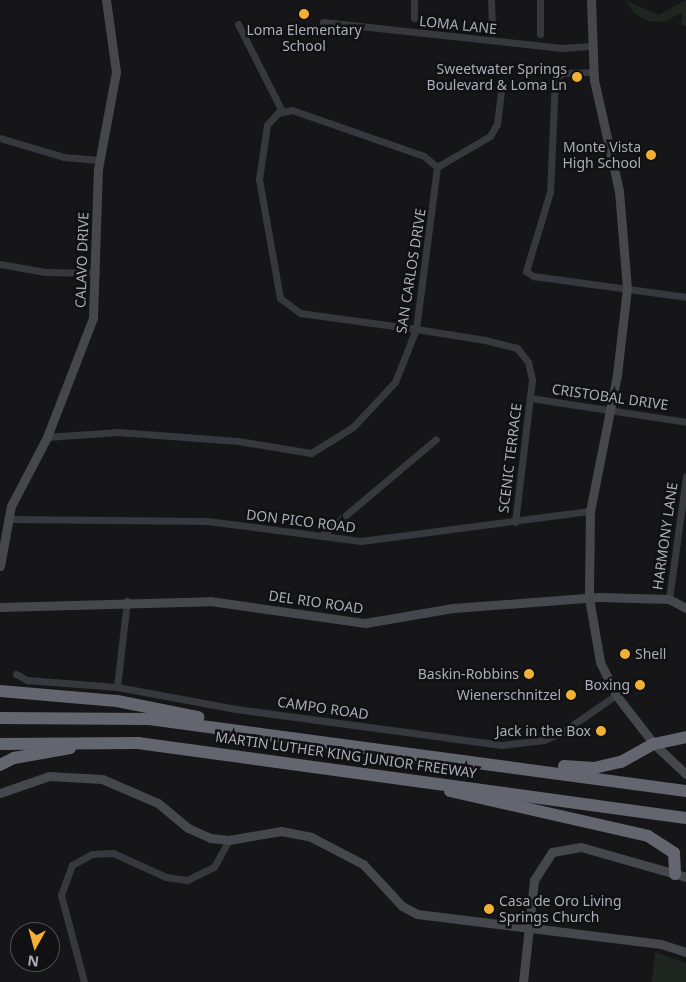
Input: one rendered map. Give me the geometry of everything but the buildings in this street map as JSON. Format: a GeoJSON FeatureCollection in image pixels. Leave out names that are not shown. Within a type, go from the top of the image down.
{"type":"FeatureCollection","features":[{"type":"Feature","properties":{"kind":"highway"},"geometry":{"type":"LineString","coordinates":[[0,691],[126,702],[247,730]]}},
{"type":"Feature","properties":{"kind":"highway","name":"MARTIN LUTHER KING JUNIOR FREEWAY"},"geometry":{"type":"LineString","coordinates":[[0,718],[109,716],[247,730],[686,791]]}},
{"type":"Feature","properties":{"kind":"highway"},"geometry":{"type":"LineString","coordinates":[[397,750],[594,768],[621,762],[654,744],[686,738]]}},
{"type":"Feature","properties":{"kind":"highway"},"geometry":{"type":"LineString","coordinates":[[0,765],[59,749],[124,742]]}},
{"type":"Feature","properties":{"kind":"highway","name":"MARTIN LUTHER KING JUNIOR FREEWAY"},"geometry":{"type":"LineString","coordinates":[[0,744],[124,742],[363,771],[686,818]]}},
{"type":"Feature","properties":{"kind":"highway"},"geometry":{"type":"LineString","coordinates":[[363,771],[648,836],[674,853],[680,876]]}},
{"type":"Feature","properties":{"kind":"street","name":"CALAVO DRIVE"},"geometry":{"type":"LineString","coordinates":[[0,566],[7,519],[47,437],[93,318],[99,160],[116,72],[106,0]]}},
{"type":"Feature","properties":{"kind":"street"},"geometry":{"type":"LineString","coordinates":[[414,0],[414,18]]}},
{"type":"Feature","properties":{"kind":"street"},"geometry":{"type":"LineString","coordinates":[[491,0],[492,26]]}},
{"type":"Feature","properties":{"kind":"street"},"geometry":{"type":"LineString","coordinates":[[540,0],[540,34]]}},
{"type":"Feature","properties":{"kind":"street"},"geometry":{"type":"LineString","coordinates":[[591,0],[590,46],[593,72],[618,191],[626,288],[610,409],[590,511],[589,598],[600,662],[616,695],[654,744],[686,774]]}},
{"type":"Feature","properties":{"kind":"street","name":"LOMA LANE"},"geometry":{"type":"LineString","coordinates":[[323,22],[562,48],[590,46]]}},
{"type":"Feature","properties":{"kind":"street"},"geometry":{"type":"LineString","coordinates":[[238,24],[282,111],[296,111],[424,156],[437,167],[490,136],[497,124],[502,83]]}},
{"type":"Feature","properties":{"kind":"street"},"geometry":{"type":"LineString","coordinates":[[593,72],[563,73],[555,79],[550,192],[526,269],[533,276],[686,297]]}},
{"type":"Feature","properties":{"kind":"street","name":"SCENIC TERRACE"},"geometry":{"type":"LineString","coordinates":[[282,111],[267,125],[259,179],[282,301],[300,313],[512,344],[530,368],[530,398],[515,522]]}},
{"type":"Feature","properties":{"kind":"street"},"geometry":{"type":"LineString","coordinates":[[0,138],[64,157],[99,160]]}},
{"type":"Feature","properties":{"kind":"street","name":"SAN CARLOS DRIVE"},"geometry":{"type":"LineString","coordinates":[[47,437],[118,432],[316,452],[353,427],[395,382],[416,329],[437,167]]}},
{"type":"Feature","properties":{"kind":"street"},"geometry":{"type":"LineString","coordinates":[[0,264],[96,273]]}},
{"type":"Feature","properties":{"kind":"street","name":"CRISTOBAL DRIVE"},"geometry":{"type":"LineString","coordinates":[[530,398],[686,422]]}},
{"type":"Feature","properties":{"kind":"street"},"geometry":{"type":"LineString","coordinates":[[321,536],[436,439]]}},
{"type":"Feature","properties":{"kind":"street","name":"HARMONY LANE"},"geometry":{"type":"LineString","coordinates":[[669,599],[686,476]]}},
{"type":"Feature","properties":{"kind":"street","name":"DON PICO ROAD"},"geometry":{"type":"LineString","coordinates":[[7,519],[207,521],[362,541],[590,511]]}},
{"type":"Feature","properties":{"kind":"street","name":"DEL RIO ROAD"},"geometry":{"type":"LineString","coordinates":[[0,607],[210,601],[365,623],[453,608],[589,598],[669,599],[686,608]]}},
{"type":"Feature","properties":{"kind":"street"},"geometry":{"type":"LineString","coordinates":[[116,687],[127,602]]}},
{"type":"Feature","properties":{"kind":"street","name":"CAMPO ROAD"},"geometry":{"type":"LineString","coordinates":[[16,674],[27,680],[116,687],[236,709],[502,745],[544,740],[564,731],[616,695]]}},
{"type":"Feature","properties":{"kind":"street"},"geometry":{"type":"LineString","coordinates":[[0,793],[49,776],[92,777],[158,803],[198,834],[229,840],[274,831],[300,833],[363,864],[402,906],[417,914],[528,930],[662,944],[686,952]]}},
{"type":"Feature","properties":{"kind":"street"},"geometry":{"type":"LineString","coordinates":[[86,982],[60,895],[72,865],[92,854],[113,852],[166,877],[187,880],[214,867],[229,840]]}},
{"type":"Feature","properties":{"kind":"street"},"geometry":{"type":"LineString","coordinates":[[522,982],[536,874],[558,849],[581,847],[680,876]]}},
{"type":"Feature","properties":{"kind":"shaded area"},"geometry":{"type":"Polygon","coordinates":[[[625,0],[659,15],[686,0],[686,26],[681,25],[683,12],[664,22],[648,21],[634,13],[625,0]]]}},
{"type":"Feature","properties":{"kind":"shaded area"},"geometry":{"type":"Polygon","coordinates":[[[655,952],[686,963],[686,982],[652,982],[655,952]]]}},
{"type":"Feature","properties":{"kind":"place","name":"Loma Elementary School"},"geometry":{"type":"Point","coordinates":[304,14]}},
{"type":"Feature","properties":{"kind":"place","name":"Sweetwater Springs Boulevard & Loma Ln"},"geometry":{"type":"Point","coordinates":[577,77]}},
{"type":"Feature","properties":{"kind":"place","name":"Monte Vista High School"},"geometry":{"type":"Point","coordinates":[651,155]}},
{"type":"Feature","properties":{"kind":"place","name":"Shell"},"geometry":{"type":"Point","coordinates":[625,654]}},
{"type":"Feature","properties":{"kind":"place","name":"Baskin-Robbins"},"geometry":{"type":"Point","coordinates":[529,674]}},
{"type":"Feature","properties":{"kind":"place","name":"Boxing"},"geometry":{"type":"Point","coordinates":[640,685]}},
{"type":"Feature","properties":{"kind":"place","name":"Wienerschnitzel"},"geometry":{"type":"Point","coordinates":[571,695]}},
{"type":"Feature","properties":{"kind":"place","name":"Jack in the Box"},"geometry":{"type":"Point","coordinates":[601,731]}},
{"type":"Feature","properties":{"kind":"place","name":"Casa de Oro Living Springs Church"},"geometry":{"type":"Point","coordinates":[489,909]}}]}
